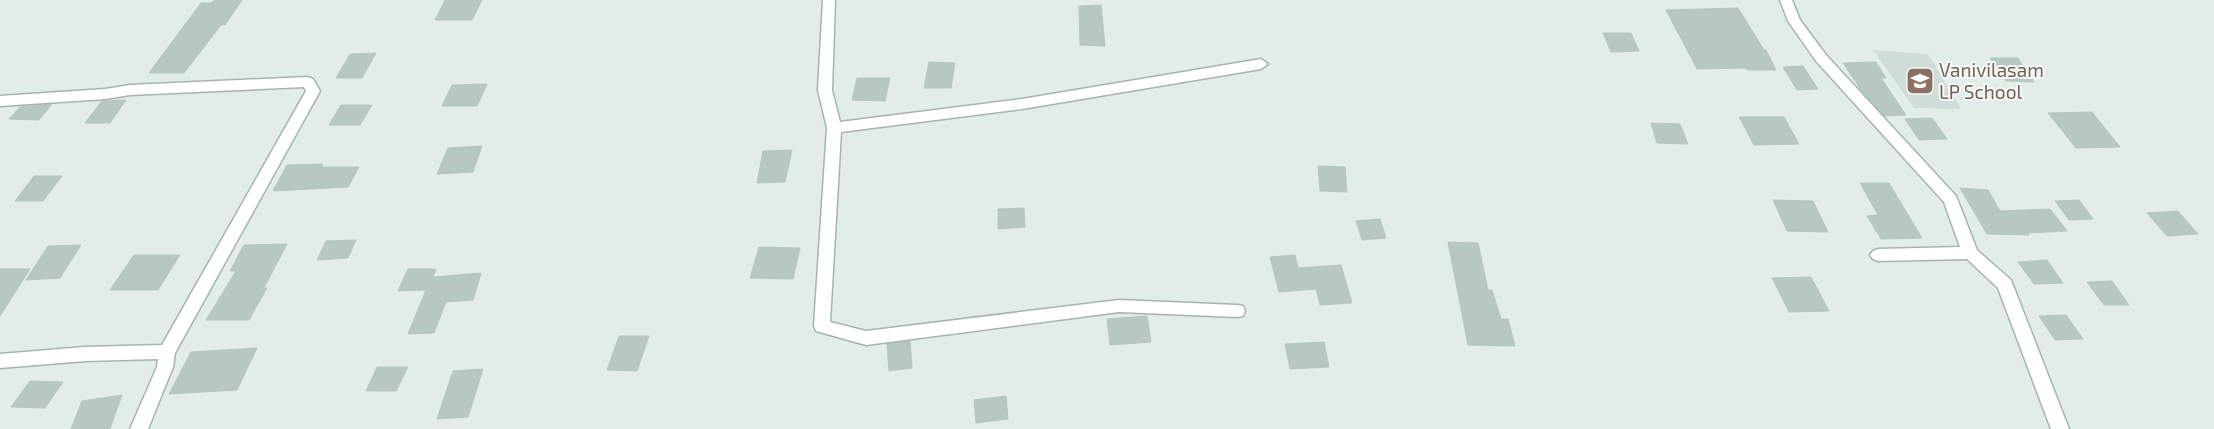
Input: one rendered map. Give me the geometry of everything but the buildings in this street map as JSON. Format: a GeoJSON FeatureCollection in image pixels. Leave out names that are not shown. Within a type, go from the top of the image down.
{"type":"FeatureCollection","features":[{"type":"Feature","properties":{"kind":"street"},"geometry":{"type":"LineString","coordinates":[[828,0],[825,90],[834,128],[822,326],[866,338],[1119,306],[1237,311]]}},
{"type":"Feature","properties":{"kind":"street"},"geometry":{"type":"LineString","coordinates":[[1786,0],[1794,21],[1822,58],[1951,200],[1970,253],[2005,284],[2060,429]]}},
{"type":"Feature","properties":{"kind":"street"},"geometry":{"type":"LineString","coordinates":[[834,128],[1022,104],[1261,64]]}},
{"type":"Feature","properties":{"kind":"street"},"geometry":{"type":"LineString","coordinates":[[0,101],[105,94],[130,90],[308,82],[314,91],[166,352],[165,368],[139,429]]}},
{"type":"Feature","properties":{"kind":"street"},"geometry":{"type":"LineString","coordinates":[[1878,255],[1970,253]]}},
{"type":"Feature","properties":{"kind":"street"},"geometry":{"type":"LineString","coordinates":[[0,361],[86,354],[166,352]]}},
{"type":"Feature","properties":{"kind":"shaded area","name":"Vanivilasam LP School"},"geometry":{"type":"Polygon","coordinates":[[[1873,50],[1928,54],[1961,109],[1914,108],[1873,50]]]}},
{"type":"Feature","properties":{"kind":"place","name":"Vanivilasam LP School"},"geometry":{"type":"Point","coordinates":[1920,81]}}]}
